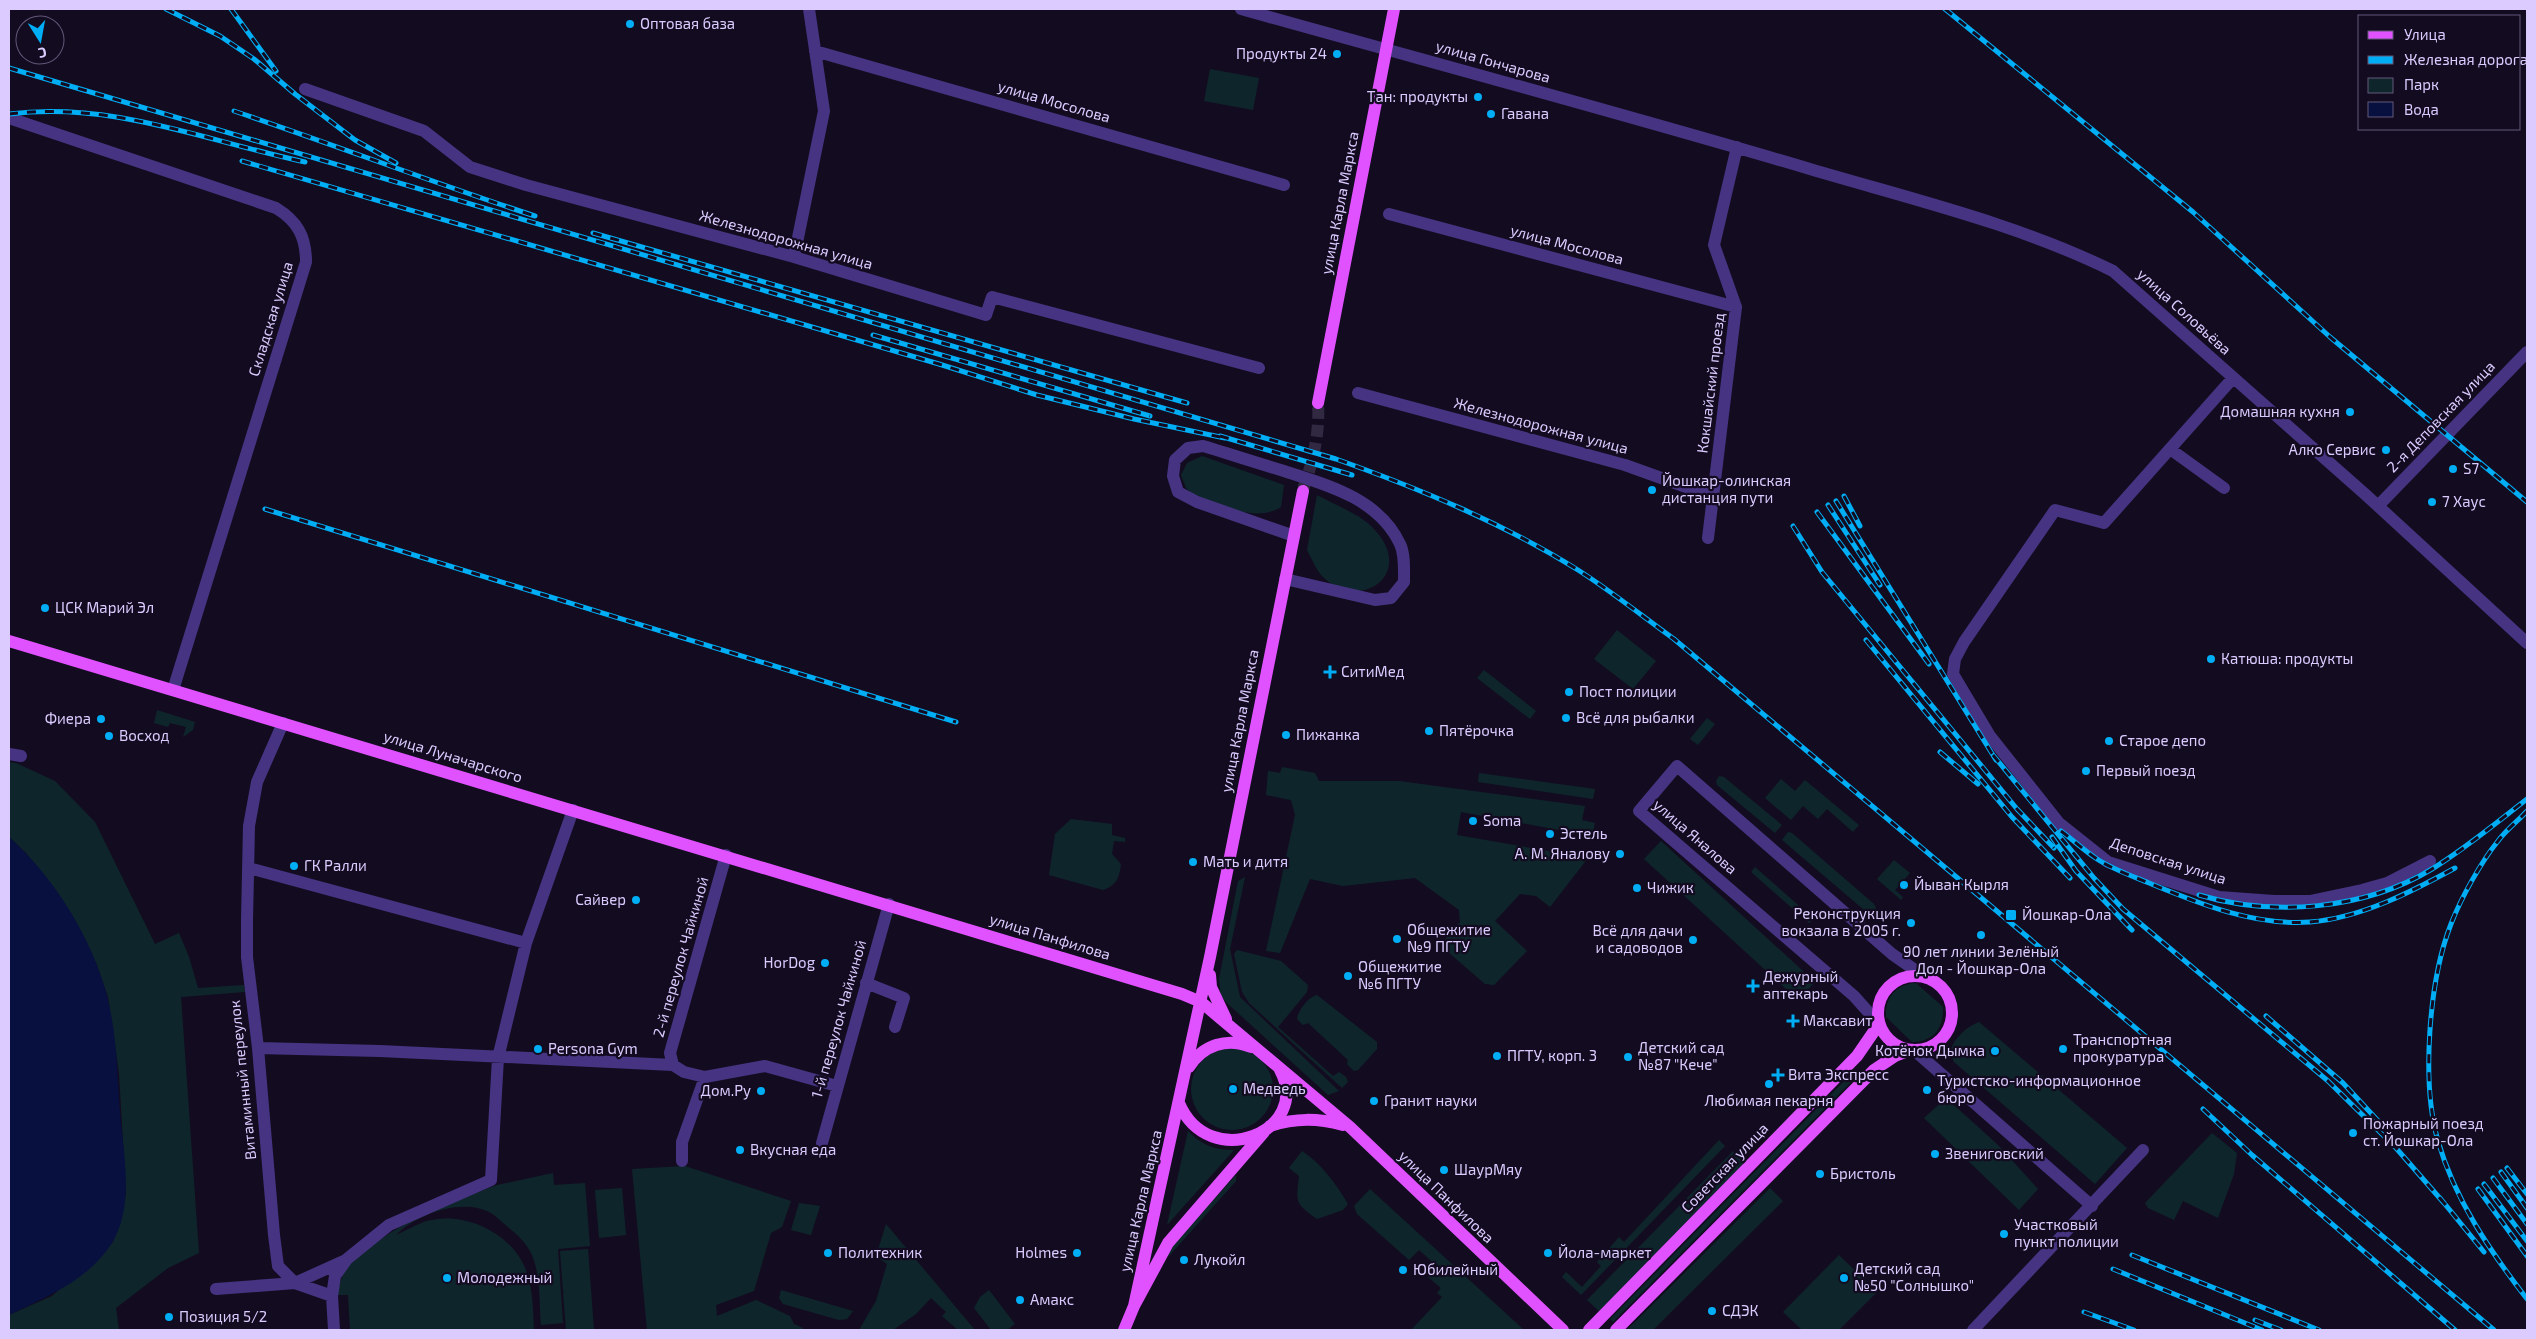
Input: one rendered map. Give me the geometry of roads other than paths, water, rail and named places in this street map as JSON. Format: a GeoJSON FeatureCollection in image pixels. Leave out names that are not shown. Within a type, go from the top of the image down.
{"type":"FeatureCollection","features":[{"type":"Feature","properties":{"kind":"main road","name":"улица Карла Маркса"},"geometry":{"type":"LineString","coordinates":[[1318,403],[1394,9]]}},
{"type":"Feature","properties":{"kind":"main road","name":"улица Карла Маркса"},"geometry":{"type":"LineString","coordinates":[[1186,1070],[1302,491]]}},
{"type":"Feature","properties":{"kind":"main road","name":"улица Луначарского"},"geometry":{"type":"LineString","coordinates":[[9,641],[889,904]]}},
{"type":"Feature","properties":{"kind":"main road","name":"улица Панфилова"},"geometry":{"type":"LineString","coordinates":[[889,904],[1182,994],[1201,1002],[1256,1048]]}},
{"type":"Feature","properties":{"kind":"main road","name":"улица Карла Маркса"},"geometry":{"type":"LineString","coordinates":[[1210,957],[1211,987],[1216,1003],[1230,1027]]}},
{"type":"Feature","properties":{"kind":"main road"},"geometry":{"type":"LineString","coordinates":[[1616,1330],[1874,1070],[1895,1056],[1928,1048],[1942,1039],[1950,1025],[1952,1013],[1950,1001],[1944,990],[1936,982],[1925,977],[1905,977],[1888,987],[1879,1004],[1880,1024],[1886,1037],[1895,1044],[1912,1051]]}},
{"type":"Feature","properties":{"kind":"main road","name":"Советская улица"},"geometry":{"type":"LineString","coordinates":[[1589,1330],[1857,1056],[1880,1024]]}},
{"type":"Feature","properties":{"kind":"main road"},"geometry":{"type":"LineString","coordinates":[[1267,1129],[1283,1108],[1286,1097],[1284,1078],[1278,1067],[1256,1048],[1242,1043],[1218,1044],[1195,1058],[1186,1070],[1180,1103],[1190,1121],[1197,1128],[1215,1138],[1245,1140],[1267,1129],[1296,1119],[1311,1119],[1350,1127]]}},
{"type":"Feature","properties":{"kind":"main road","name":"улица Панфилова"},"geometry":{"type":"LineString","coordinates":[[1278,1067],[1350,1127],[1563,1330]]}},
{"type":"Feature","properties":{"kind":"main road","name":"улица Карла Маркса"},"geometry":{"type":"LineString","coordinates":[[1134,1306],[1180,1103]]}},
{"type":"Feature","properties":{"kind":"main road","name":"улица Карла Маркса"},"geometry":{"type":"LineString","coordinates":[[1124,1330],[1134,1306],[1168,1242],[1267,1129]]}},
{"type":"Feature","properties":{"kind":"street"},"geometry":{"type":"LineString","coordinates":[[794,257],[824,111],[809,9]]}},
{"type":"Feature","properties":{"kind":"street","name":"улица Гончарова"},"geometry":{"type":"LineString","coordinates":[[1241,9],[1737,147]]}},
{"type":"Feature","properties":{"kind":"street","name":"улица Мосолова"},"geometry":{"type":"LineString","coordinates":[[815,50],[1284,185]]}},
{"type":"Feature","properties":{"kind":"street","name":"Железнодорожная улица"},"geometry":{"type":"LineString","coordinates":[[305,89],[424,131],[470,167],[526,185],[794,257],[986,315],[992,297],[1259,368]]}},
{"type":"Feature","properties":{"kind":"street","name":"Складская улица"},"geometry":{"type":"LineString","coordinates":[[9,118],[276,208],[287,215],[303,236],[306,262],[173,690]]}},
{"type":"Feature","properties":{"kind":"street","name":"Кокшайский проезд"},"geometry":{"type":"LineString","coordinates":[[1708,538],[1736,307],[1714,245],[1737,147]]}},
{"type":"Feature","properties":{"kind":"street","name":"улица Соловьёва"},"geometry":{"type":"LineString","coordinates":[[1737,147],[1960,213],[2085,257],[2113,271],[2378,506],[2527,643]]}},
{"type":"Feature","properties":{"kind":"street","name":"улица Мосолова"},"geometry":{"type":"LineString","coordinates":[[1389,214],[1736,307]]}},
{"type":"Feature","properties":{"kind":"street","name":"2-я Деповская улица"},"geometry":{"type":"LineString","coordinates":[[2378,506],[2527,352]]}},
{"type":"Feature","properties":{"kind":"street"},"geometry":{"type":"LineString","coordinates":[[2224,488],[2170,449],[2233,378]]}},
{"type":"Feature","properties":{"kind":"street","name":"Железнодорожная улица"},"geometry":{"type":"LineString","coordinates":[[1358,393],[1625,465],[1714,497]]}},
{"type":"Feature","properties":{"kind":"street"},"geometry":{"type":"LineString","coordinates":[[1285,579],[1375,600],[1391,598],[1404,582],[1402,546],[1391,527],[1378,515],[1358,499],[1334,487],[1203,446],[1188,448],[1174,460],[1173,476],[1178,492],[1196,502],[1294,536]]}},
{"type":"Feature","properties":{"kind":"street","name":"Деповская улица"},"geometry":{"type":"LineString","coordinates":[[2170,449],[2104,523],[2055,510],[1964,642],[1955,659],[1953,674],[1990,736],[2059,823],[2108,862],[2219,897],[2274,901],[2310,901],[2387,883],[2430,861]]}},
{"type":"Feature","properties":{"kind":"street","name":"Витаминный переулок"},"geometry":{"type":"LineString","coordinates":[[283,723],[257,782],[249,826],[247,957],[258,1048],[278,1266],[295,1282]]}},
{"type":"Feature","properties":{"kind":"street","name":"улица Яналова"},"geometry":{"type":"LineString","coordinates":[[1880,1024],[1854,996],[1638,811],[1677,766],[1892,954],[1925,977]]}},
{"type":"Feature","properties":{"kind":"street"},"geometry":{"type":"LineString","coordinates":[[216,1289],[295,1282],[347,1259],[389,1225],[491,1180],[498,1058],[526,942],[573,810]]}},
{"type":"Feature","properties":{"kind":"street","name":"2-й переулок Чайкиной"},"geometry":{"type":"LineString","coordinates":[[673,1065],[670,1053],[726,856]]}},
{"type":"Feature","properties":{"kind":"street"},"geometry":{"type":"LineString","coordinates":[[248,868],[526,942]]}},
{"type":"Feature","properties":{"kind":"street","name":"1-й переулок Чайкиной"},"geometry":{"type":"LineString","coordinates":[[822,1143],[889,904]]}},
{"type":"Feature","properties":{"kind":"street"},"geometry":{"type":"LineString","coordinates":[[866,983],[904,998],[896,1027]]}},
{"type":"Feature","properties":{"kind":"street"},"geometry":{"type":"LineString","coordinates":[[258,1048],[380,1051],[673,1065],[684,1072],[705,1077],[765,1066],[837,1086]]}},
{"type":"Feature","properties":{"kind":"street"},"geometry":{"type":"LineString","coordinates":[[1912,1051],[2092,1206]]}},
{"type":"Feature","properties":{"kind":"street"},"geometry":{"type":"LineString","coordinates":[[682,1161],[682,1142],[705,1077]]}},
{"type":"Feature","properties":{"kind":"street"},"geometry":{"type":"LineString","coordinates":[[1973,1330],[2144,1150]]}},
{"type":"Feature","properties":{"kind":"street"},"geometry":{"type":"LineString","coordinates":[[334,1330],[332,1296],[335,1276],[347,1259]]}},
{"type":"Feature","properties":{"kind":"street"},"geometry":{"type":"LineString","coordinates":[[295,1282],[332,1296]]}},
{"type":"Feature","properties":{"kind":"water"},"geometry":{"type":"Polygon","coordinates":[[[9,837],[26,853],[56,890],[92,952],[100,974],[111,1012],[115,1044],[126,1185],[123,1215],[119,1230],[102,1256],[91,1268],[66,1286],[9,1315],[9,837]]]}},
{"type":"Feature","properties":{"kind":"tunnel"},"geometry":{"type":"LineString","coordinates":[[1303,489],[1315,447],[1318,403]]}},
{"type":"Feature","properties":{"kind":"railway"},"geometry":{"type":"LineString","coordinates":[[166,9],[220,36],[254,59],[295,94],[355,140],[396,163]]}},
{"type":"Feature","properties":{"kind":"railway"},"geometry":{"type":"LineString","coordinates":[[231,9],[276,71]]}},
{"type":"Feature","properties":{"kind":"railway"},"geometry":{"type":"LineString","coordinates":[[1945,9],[2193,212],[2330,337],[2527,502]]}},
{"type":"Feature","properties":{"kind":"railway"},"geometry":{"type":"LineString","coordinates":[[9,68],[1336,459],[1399,482],[1491,522],[1578,570],[1674,639],[2494,1330]]}},
{"type":"Feature","properties":{"kind":"railway"},"geometry":{"type":"LineString","coordinates":[[9,114],[48,111],[122,118],[159,125],[305,162]]}},
{"type":"Feature","properties":{"kind":"railway"},"geometry":{"type":"LineString","coordinates":[[234,111],[535,216]]}},
{"type":"Feature","properties":{"kind":"railway"},"geometry":{"type":"LineString","coordinates":[[242,161],[939,364],[1037,395],[1134,419],[1225,438]]}},
{"type":"Feature","properties":{"kind":"railway"},"geometry":{"type":"LineString","coordinates":[[593,233],[1187,403]]}},
{"type":"Feature","properties":{"kind":"railway"},"geometry":{"type":"LineString","coordinates":[[873,335],[1150,416]]}},
{"type":"Feature","properties":{"kind":"railway"},"geometry":{"type":"LineString","coordinates":[[1220,436],[1352,475]]}},
{"type":"Feature","properties":{"kind":"railway"},"geometry":{"type":"LineString","coordinates":[[1844,496],[1860,526]]}},
{"type":"Feature","properties":{"kind":"railway"},"geometry":{"type":"LineString","coordinates":[[1836,501],[1996,760]]}},
{"type":"Feature","properties":{"kind":"railway"},"geometry":{"type":"LineString","coordinates":[[1828,505],[1880,585]]}},
{"type":"Feature","properties":{"kind":"railway"},"geometry":{"type":"LineString","coordinates":[[265,509],[956,722]]}},
{"type":"Feature","properties":{"kind":"railway"},"geometry":{"type":"LineString","coordinates":[[1817,512],[1929,664]]}},
{"type":"Feature","properties":{"kind":"railway"},"geometry":{"type":"LineString","coordinates":[[1793,526],[1822,572],[2017,809],[2054,848]]}},
{"type":"Feature","properties":{"kind":"railway"},"geometry":{"type":"LineString","coordinates":[[1866,640],[2012,817],[2070,878]]}},
{"type":"Feature","properties":{"kind":"railway"},"geometry":{"type":"LineString","coordinates":[[1940,752],[1978,784]]}},
{"type":"Feature","properties":{"kind":"railway"},"geometry":{"type":"LineString","coordinates":[[1993,755],[2094,878],[2123,909],[2328,1081],[2396,1148],[2444,1203]]}},
{"type":"Feature","properties":{"kind":"railway"},"geometry":{"type":"LineString","coordinates":[[2199,895],[2257,906],[2288,907],[2318,906],[2348,901],[2377,893],[2406,883],[2445,861],[2527,799]]}},
{"type":"Feature","properties":{"kind":"railway"},"geometry":{"type":"LineString","coordinates":[[2527,811],[2501,837],[2485,859],[2466,892],[2451,924],[2437,973],[2430,1031],[2429,1061],[2433,1117],[2445,1163],[2475,1224],[2527,1299]]}},
{"type":"Feature","properties":{"kind":"railway"},"geometry":{"type":"LineString","coordinates":[[2061,831],[2088,853],[2122,872],[2208,906],[2268,921],[2310,922],[2348,915],[2403,895],[2455,868]]}},
{"type":"Feature","properties":{"kind":"railway"},"geometry":{"type":"LineString","coordinates":[[2052,837],[2076,871],[2132,930]]}},
{"type":"Feature","properties":{"kind":"railway"},"geometry":{"type":"LineString","coordinates":[[2266,1016],[2343,1083],[2381,1124]]}},
{"type":"Feature","properties":{"kind":"railway"},"geometry":{"type":"LineString","coordinates":[[2203,1109],[2252,1155],[2455,1330]]}},
{"type":"Feature","properties":{"kind":"railway"},"geometry":{"type":"LineString","coordinates":[[2507,1168],[2527,1194]]}},
{"type":"Feature","properties":{"kind":"railway"},"geometry":{"type":"LineString","coordinates":[[2501,1172],[2527,1208]]}},
{"type":"Feature","properties":{"kind":"railway"},"geometry":{"type":"LineString","coordinates":[[2493,1178],[2527,1224]]}},
{"type":"Feature","properties":{"kind":"railway"},"geometry":{"type":"LineString","coordinates":[[2484,1184],[2527,1241]]}},
{"type":"Feature","properties":{"kind":"railway"},"geometry":{"type":"LineString","coordinates":[[2478,1189],[2527,1256]]}},
{"type":"Feature","properties":{"kind":"railway"},"geometry":{"type":"LineString","coordinates":[[2440,1198],[2484,1252]]}},
{"type":"Feature","properties":{"kind":"railway"},"geometry":{"type":"LineString","coordinates":[[2132,1255],[2319,1330]]}},
{"type":"Feature","properties":{"kind":"railway"},"geometry":{"type":"LineString","coordinates":[[2113,1269],[2262,1330]]}},
{"type":"Feature","properties":{"kind":"railway"},"geometry":{"type":"LineString","coordinates":[[2084,1312],[2134,1330]]}},
{"type":"Feature","properties":{"kind":"railway"},"geometry":{"type":"LineString","coordinates":[[2255,1320],[2281,1330]]}},
{"type":"Feature","properties":{"kind":"place","name":"Оптовая база"},"geometry":{"type":"Point","coordinates":[630,24]}},
{"type":"Feature","properties":{"kind":"place","name":"Продукты 24"},"geometry":{"type":"Point","coordinates":[1337,54]}},
{"type":"Feature","properties":{"kind":"place","name":"Тан: продукты"},"geometry":{"type":"Point","coordinates":[1478,97]}},
{"type":"Feature","properties":{"kind":"place","name":"Гавана"},"geometry":{"type":"Point","coordinates":[1491,114]}},
{"type":"Feature","properties":{"kind":"place","name":"Домашняя кухня"},"geometry":{"type":"Point","coordinates":[2350,412]}},
{"type":"Feature","properties":{"kind":"place","name":"Алко Сервис"},"geometry":{"type":"Point","coordinates":[2386,450]}},
{"type":"Feature","properties":{"kind":"place","name":"S7"},"geometry":{"type":"Point","coordinates":[2453,469]}},
{"type":"Feature","properties":{"kind":"place","name":"Йошкар-олинская дистанция пути"},"geometry":{"type":"Point","coordinates":[1652,490]}},
{"type":"Feature","properties":{"kind":"place","name":"7 Хаус"},"geometry":{"type":"Point","coordinates":[2432,502]}},
{"type":"Feature","properties":{"kind":"place","name":"ЦСК Марий Эл"},"geometry":{"type":"Point","coordinates":[45,608]}},
{"type":"Feature","properties":{"kind":"place","name":"Катюша: продукты"},"geometry":{"type":"Point","coordinates":[2211,659]}},
{"type":"Feature","properties":{"kind":"place","name":"СитиМед"},"geometry":{"type":"Point","coordinates":[1330,672]}},
{"type":"Feature","properties":{"kind":"place","name":"Пост полиции"},"geometry":{"type":"Point","coordinates":[1569,692]}},
{"type":"Feature","properties":{"kind":"place","name":"Всё для рыбалки"},"geometry":{"type":"Point","coordinates":[1566,718]}},
{"type":"Feature","properties":{"kind":"place","name":"Фиера"},"geometry":{"type":"Point","coordinates":[101,719]}},
{"type":"Feature","properties":{"kind":"place","name":"Пятёрочка"},"geometry":{"type":"Point","coordinates":[1429,731]}},
{"type":"Feature","properties":{"kind":"place","name":"Пижанка"},"geometry":{"type":"Point","coordinates":[1286,735]}},
{"type":"Feature","properties":{"kind":"place","name":"Восход"},"geometry":{"type":"Point","coordinates":[109,736]}},
{"type":"Feature","properties":{"kind":"place","name":"Старое депо"},"geometry":{"type":"Point","coordinates":[2109,741]}},
{"type":"Feature","properties":{"kind":"place","name":"Первый поезд"},"geometry":{"type":"Point","coordinates":[2086,771]}},
{"type":"Feature","properties":{"kind":"place","name":"Soma"},"geometry":{"type":"Point","coordinates":[1473,821]}},
{"type":"Feature","properties":{"kind":"place","name":"Эстель"},"geometry":{"type":"Point","coordinates":[1550,834]}},
{"type":"Feature","properties":{"kind":"place","name":"А. М. Яналову"},"geometry":{"type":"Point","coordinates":[1620,854]}},
{"type":"Feature","properties":{"kind":"place","name":"Мать и дитя"},"geometry":{"type":"Point","coordinates":[1193,862]}},
{"type":"Feature","properties":{"kind":"place","name":"ГК Ралли"},"geometry":{"type":"Point","coordinates":[294,866]}},
{"type":"Feature","properties":{"kind":"place","name":"Йыван Кырля"},"geometry":{"type":"Point","coordinates":[1904,885]}},
{"type":"Feature","properties":{"kind":"place","name":"Чижик"},"geometry":{"type":"Point","coordinates":[1637,888]}},
{"type":"Feature","properties":{"kind":"place","name":"Сайвер"},"geometry":{"type":"Point","coordinates":[636,900]}},
{"type":"Feature","properties":{"kind":"place","name":"Йошкар-Ола"},"geometry":{"type":"Point","coordinates":[2011,915]}},
{"type":"Feature","properties":{"kind":"place","name":"Реконструкция вокзала в 2005 г."},"geometry":{"type":"Point","coordinates":[1911,923]}},
{"type":"Feature","properties":{"kind":"place","name":"90 лет линии Зелёный Дол - Йошкар-Ола"},"geometry":{"type":"Point","coordinates":[1981,935]}},
{"type":"Feature","properties":{"kind":"place","name":"Общежитие №9 ПГТУ"},"geometry":{"type":"Point","coordinates":[1397,939]}},
{"type":"Feature","properties":{"kind":"place","name":"Всё для дачи и садоводов"},"geometry":{"type":"Point","coordinates":[1693,940]}},
{"type":"Feature","properties":{"kind":"place","name":"HorDog"},"geometry":{"type":"Point","coordinates":[825,963]}},
{"type":"Feature","properties":{"kind":"place","name":"Общежитие №6 ПГТУ"},"geometry":{"type":"Point","coordinates":[1348,976]}},
{"type":"Feature","properties":{"kind":"place","name":"Дежурный аптекарь"},"geometry":{"type":"Point","coordinates":[1753,986]}},
{"type":"Feature","properties":{"kind":"place","name":"Максавит"},"geometry":{"type":"Point","coordinates":[1793,1021]}},
{"type":"Feature","properties":{"kind":"place","name":"Persona Gym"},"geometry":{"type":"Point","coordinates":[538,1049]}},
{"type":"Feature","properties":{"kind":"place","name":"Транспортная прокуратура"},"geometry":{"type":"Point","coordinates":[2063,1049]}},
{"type":"Feature","properties":{"kind":"place","name":"Котёнок Дымка"},"geometry":{"type":"Point","coordinates":[1995,1051]}},
{"type":"Feature","properties":{"kind":"place","name":"ПГТУ, корп. 3"},"geometry":{"type":"Point","coordinates":[1497,1056]}},
{"type":"Feature","properties":{"kind":"place","name":"Детский сад №87 \"Кече\""},"geometry":{"type":"Point","coordinates":[1628,1057]}},
{"type":"Feature","properties":{"kind":"place","name":"Вита Экспресс"},"geometry":{"type":"Point","coordinates":[1778,1075]}},
{"type":"Feature","properties":{"kind":"place","name":"Любимая пекарня"},"geometry":{"type":"Point","coordinates":[1769,1084]}},
{"type":"Feature","properties":{"kind":"place","name":"Медведь"},"geometry":{"type":"Point","coordinates":[1233,1089]}},
{"type":"Feature","properties":{"kind":"place","name":"Туристско-информационное бюро"},"geometry":{"type":"Point","coordinates":[1927,1090]}},
{"type":"Feature","properties":{"kind":"place","name":"Дом.Ру"},"geometry":{"type":"Point","coordinates":[761,1091]}},
{"type":"Feature","properties":{"kind":"place","name":"Гранит науки"},"geometry":{"type":"Point","coordinates":[1374,1101]}},
{"type":"Feature","properties":{"kind":"place","name":"Пожарный поезд ст. Йошкар-Ола"},"geometry":{"type":"Point","coordinates":[2353,1133]}},
{"type":"Feature","properties":{"kind":"place","name":"Вкусная еда"},"geometry":{"type":"Point","coordinates":[740,1150]}},
{"type":"Feature","properties":{"kind":"place","name":"Звениговский"},"geometry":{"type":"Point","coordinates":[1935,1154]}},
{"type":"Feature","properties":{"kind":"place","name":"ШаурМяу"},"geometry":{"type":"Point","coordinates":[1444,1170]}},
{"type":"Feature","properties":{"kind":"place","name":"Бристоль"},"geometry":{"type":"Point","coordinates":[1820,1174]}},
{"type":"Feature","properties":{"kind":"place","name":"Участковый пункт полиции"},"geometry":{"type":"Point","coordinates":[2004,1234]}},
{"type":"Feature","properties":{"kind":"place","name":"Политехник"},"geometry":{"type":"Point","coordinates":[828,1253]}},
{"type":"Feature","properties":{"kind":"place","name":"Holmes"},"geometry":{"type":"Point","coordinates":[1077,1253]}},
{"type":"Feature","properties":{"kind":"place","name":"Йола-маркет"},"geometry":{"type":"Point","coordinates":[1548,1253]}},
{"type":"Feature","properties":{"kind":"place","name":"Лукойл"},"geometry":{"type":"Point","coordinates":[1184,1260]}},
{"type":"Feature","properties":{"kind":"place","name":"Юбилейный"},"geometry":{"type":"Point","coordinates":[1403,1270]}},
{"type":"Feature","properties":{"kind":"place","name":"Молодежный"},"geometry":{"type":"Point","coordinates":[447,1278]}},
{"type":"Feature","properties":{"kind":"place","name":"Детский сад №50 \"Солнышко\""},"geometry":{"type":"Point","coordinates":[1844,1278]}},
{"type":"Feature","properties":{"kind":"place","name":"Амакс"},"geometry":{"type":"Point","coordinates":[1020,1300]}},
{"type":"Feature","properties":{"kind":"place","name":"СДЭК"},"geometry":{"type":"Point","coordinates":[1712,1311]}},
{"type":"Feature","properties":{"kind":"place","name":"Позиция 5/2"},"geometry":{"type":"Point","coordinates":[169,1317]}}]}
